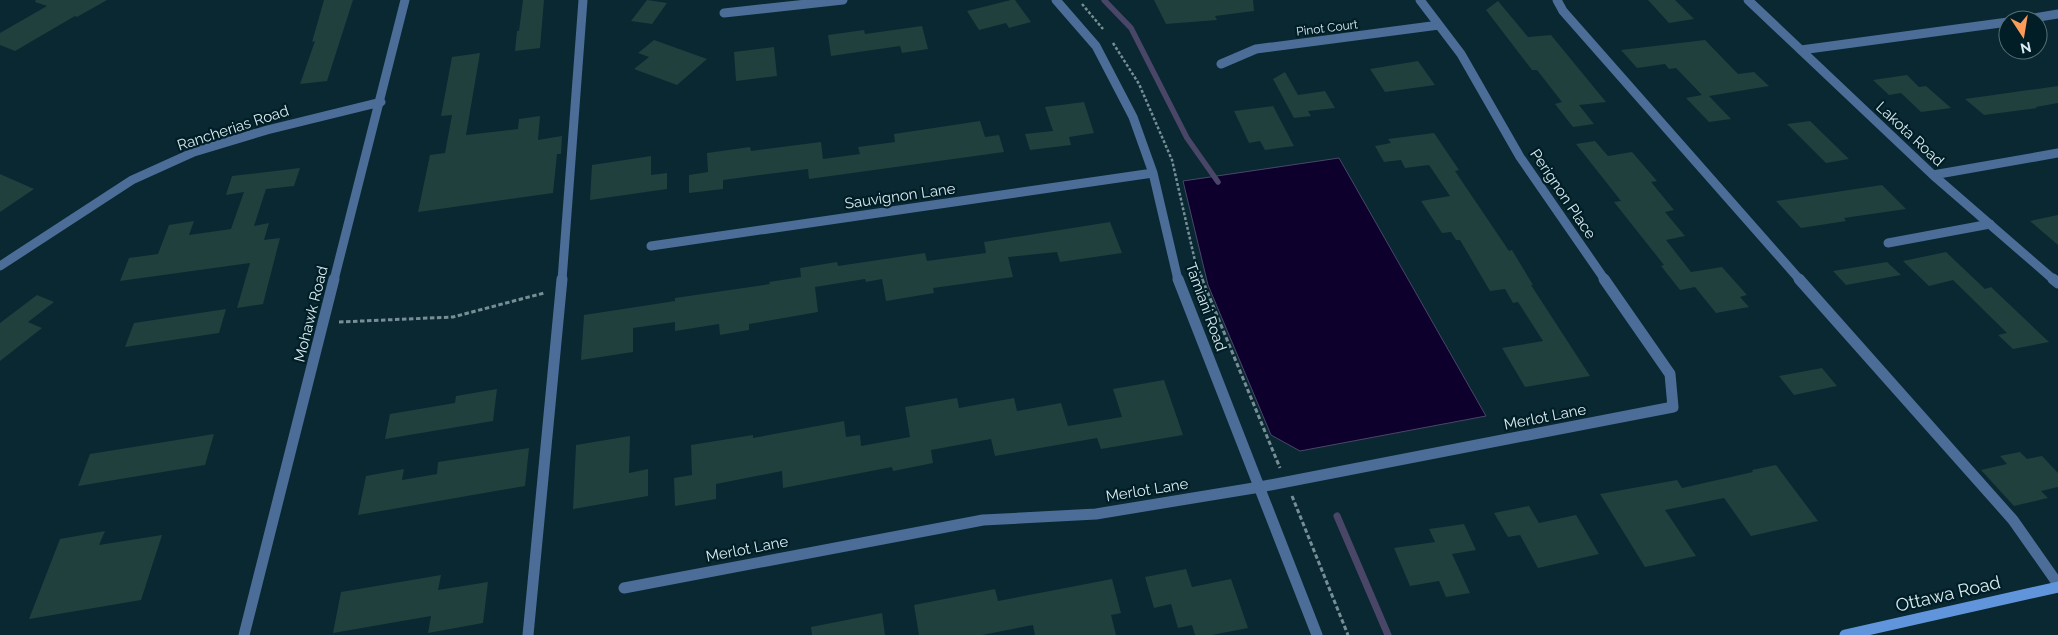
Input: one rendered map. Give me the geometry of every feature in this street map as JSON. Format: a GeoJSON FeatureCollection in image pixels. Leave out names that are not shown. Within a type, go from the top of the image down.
{"type":"FeatureCollection","features":[{"type":"Feature","properties":{"kind":"street","name":"Mohawk Road"},"geometry":{"type":"LineString","coordinates":[[244,635],[406,0]]}},
{"type":"Feature","properties":{"kind":"street"},"geometry":{"type":"LineString","coordinates":[[528,635],[561,287],[584,0]]}},
{"type":"Feature","properties":{"kind":"street"},"geometry":{"type":"LineString","coordinates":[[724,13],[843,0]]}},
{"type":"Feature","properties":{"kind":"street","name":"Tamiani Road"},"geometry":{"type":"LineString","coordinates":[[1056,0],[1096,46],[1133,117],[1153,173],[1177,276],[1316,635]]}},
{"type":"Feature","properties":{"kind":"street","name":"Perignon Place"},"geometry":{"type":"LineString","coordinates":[[1420,0],[1460,54],[1520,157],[1670,374],[1673,407]]}},
{"type":"Feature","properties":{"kind":"street"},"geometry":{"type":"LineString","coordinates":[[1557,0],[1563,11],[2014,520],[2058,585]]}},
{"type":"Feature","properties":{"kind":"street","name":"Lakota Road"},"geometry":{"type":"LineString","coordinates":[[1748,0],[1933,175],[2058,283]]}},
{"type":"Feature","properties":{"kind":"street"},"geometry":{"type":"LineString","coordinates":[[1801,50],[1998,23]]}},
{"type":"Feature","properties":{"kind":"street","name":"Pinot Court"},"geometry":{"type":"LineString","coordinates":[[1221,64],[1256,48],[1439,25]]}},
{"type":"Feature","properties":{"kind":"street","name":"Rancherias Road"},"geometry":{"type":"LineString","coordinates":[[0,266],[132,180],[194,152],[267,130],[380,102]]}},
{"type":"Feature","properties":{"kind":"street"},"geometry":{"type":"LineString","coordinates":[[1933,175],[2058,153]]}},
{"type":"Feature","properties":{"kind":"street","name":"Sauvignon Lane"},"geometry":{"type":"LineString","coordinates":[[651,246],[1153,173]]}},
{"type":"Feature","properties":{"kind":"street"},"geometry":{"type":"LineString","coordinates":[[1888,243],[1990,224]]}},
{"type":"Feature","properties":{"kind":"street","name":"Merlot Lane"},"geometry":{"type":"LineString","coordinates":[[624,588],[983,520],[1096,514],[1260,487],[1673,407]]}},
{"type":"Feature","properties":{"kind":"street","name":"Ottawa Road"},"geometry":{"type":"LineString","coordinates":[[1845,635],[2058,585]]}},
{"type":"Feature","properties":{"kind":"path"},"geometry":{"type":"LineString","coordinates":[[1078,0],[1105,31]]}},
{"type":"Feature","properties":{"kind":"path"},"geometry":{"type":"LineString","coordinates":[[1110,39],[1139,84],[1172,160],[1195,260],[1348,635]]}},
{"type":"Feature","properties":{"kind":"path"},"geometry":{"type":"LineString","coordinates":[[324,322],[453,317],[533,297],[561,287]]}},
{"type":"Feature","properties":{"kind":"shaded area"},"geometry":{"type":"Polygon","coordinates":[[[1339,158],[1486,416],[1300,451],[1271,435],[1208,285],[1183,181],[1339,158]]]}},
{"type":"Feature","properties":{"kind":"building"},"geometry":{"type":"Polygon","coordinates":[[[36,0],[107,0],[77,17],[75,16],[15,51],[0,45],[0,33],[47,6],[35,2],[36,0]]]}},
{"type":"Feature","properties":{"kind":"building"},"geometry":{"type":"Polygon","coordinates":[[[324,0],[353,0],[327,81],[300,84],[315,41],[312,42],[324,0]]]}},
{"type":"Feature","properties":{"kind":"building"},"geometry":{"type":"Polygon","coordinates":[[[523,0],[544,0],[540,48],[515,51],[517,31],[519,31],[523,0]]]}},
{"type":"Feature","properties":{"kind":"building"},"geometry":{"type":"Polygon","coordinates":[[[647,0],[667,3],[652,24],[631,21],[647,0]]]}},
{"type":"Feature","properties":{"kind":"building"},"geometry":{"type":"Polygon","coordinates":[[[1015,0],[1031,22],[1009,28],[1006,23],[979,30],[967,11],[1015,0]]]}},
{"type":"Feature","properties":{"kind":"building"},"geometry":{"type":"Polygon","coordinates":[[[1154,0],[1253,0],[1254,11],[1215,16],[1217,20],[1166,24],[1154,0]]]}},
{"type":"Feature","properties":{"kind":"building"},"geometry":{"type":"Polygon","coordinates":[[[1648,0],[1675,0],[1694,19],[1669,23],[1648,0]]]}},
{"type":"Feature","properties":{"kind":"building"},"geometry":{"type":"Polygon","coordinates":[[[1498,1],[1528,37],[1551,35],[1606,102],[1579,105],[1594,124],[1573,127],[1555,104],[1562,102],[1537,70],[1532,70],[1486,10],[1498,1]]]}},
{"type":"Feature","properties":{"kind":"building"},"geometry":{"type":"Polygon","coordinates":[[[922,26],[928,49],[902,53],[900,46],[831,56],[828,35],[864,30],[865,34],[922,26]]]}},
{"type":"Feature","properties":{"kind":"building"},"geometry":{"type":"Polygon","coordinates":[[[654,40],[707,59],[677,85],[634,69],[649,57],[638,53],[654,40]]]}},
{"type":"Feature","properties":{"kind":"building"},"geometry":{"type":"Polygon","coordinates":[[[1705,40],[1738,74],[1754,72],[1769,86],[1709,96],[1731,119],[1709,122],[1686,98],[1702,95],[1676,68],[1669,69],[1665,64],[1637,68],[1621,50],[1705,40]]]}},
{"type":"Feature","properties":{"kind":"building"},"geometry":{"type":"Polygon","coordinates":[[[774,47],[777,76],[736,81],[734,52],[774,47]]]}},
{"type":"Feature","properties":{"kind":"building"},"geometry":{"type":"Polygon","coordinates":[[[480,53],[466,135],[518,129],[519,119],[540,116],[538,140],[562,136],[561,154],[557,154],[553,193],[418,212],[430,155],[445,153],[452,115],[441,116],[452,57],[480,53]]]}},
{"type":"Feature","properties":{"kind":"building"},"geometry":{"type":"Polygon","coordinates":[[[1418,61],[1435,85],[1385,92],[1370,69],[1418,61]]]}},
{"type":"Feature","properties":{"kind":"building"},"geometry":{"type":"Polygon","coordinates":[[[1285,72],[1298,95],[1325,91],[1335,108],[1308,111],[1311,116],[1294,118],[1273,79],[1285,72]]]}},
{"type":"Feature","properties":{"kind":"building"},"geometry":{"type":"Polygon","coordinates":[[[1907,75],[1919,87],[1926,86],[1951,108],[1921,112],[1901,93],[1889,95],[1873,80],[1907,75]]]}},
{"type":"Feature","properties":{"kind":"building"},"geometry":{"type":"Polygon","coordinates":[[[2058,86],[2058,103],[2037,108],[1984,115],[1965,99],[2058,86]]]}},
{"type":"Feature","properties":{"kind":"building"},"geometry":{"type":"Polygon","coordinates":[[[1084,102],[1094,133],[1069,137],[1071,145],[1030,150],[1025,134],[1053,131],[1045,107],[1084,102]]]}},
{"type":"Feature","properties":{"kind":"building"},"geometry":{"type":"Polygon","coordinates":[[[1273,106],[1294,146],[1265,150],[1260,141],[1249,143],[1234,111],[1273,106]]]}},
{"type":"Feature","properties":{"kind":"building"},"geometry":{"type":"Polygon","coordinates":[[[980,121],[985,137],[999,135],[1004,152],[809,179],[808,169],[776,173],[723,180],[723,189],[689,193],[689,175],[708,172],[707,153],[750,147],[751,151],[821,142],[823,159],[860,154],[858,147],[895,142],[894,134],[980,121]]]}},
{"type":"Feature","properties":{"kind":"building"},"geometry":{"type":"Polygon","coordinates":[[[1810,121],[1849,159],[1826,163],[1787,124],[1810,121]]]}},
{"type":"Feature","properties":{"kind":"building"},"geometry":{"type":"Polygon","coordinates":[[[1434,133],[1459,170],[1455,171],[1509,251],[1512,250],[1533,285],[1531,285],[1590,376],[1525,387],[1502,348],[1543,341],[1518,302],[1513,303],[1505,289],[1490,291],[1460,240],[1456,240],[1451,232],[1442,233],[1421,201],[1450,196],[1429,165],[1405,168],[1401,160],[1384,162],[1375,146],[1391,143],[1388,139],[1434,133]]]}},
{"type":"Feature","properties":{"kind":"building"},"geometry":{"type":"Polygon","coordinates":[[[1595,141],[1608,156],[1632,152],[1657,181],[1651,182],[1674,210],[1665,212],[1685,236],[1666,240],[1691,272],[1722,267],[1747,295],[1740,297],[1749,307],[1716,313],[1695,287],[1680,290],[1661,266],[1664,265],[1614,202],[1621,201],[1576,144],[1595,141]]]}},
{"type":"Feature","properties":{"kind":"building"},"geometry":{"type":"Polygon","coordinates":[[[651,156],[651,175],[667,173],[667,189],[590,200],[592,165],[651,156]]]}},
{"type":"Feature","properties":{"kind":"building"},"geometry":{"type":"Polygon","coordinates":[[[300,168],[294,186],[266,189],[254,226],[269,223],[264,240],[280,238],[263,304],[237,308],[250,263],[120,281],[129,258],[158,254],[169,225],[194,221],[189,235],[231,229],[244,192],[226,195],[232,176],[300,168]]]}},
{"type":"Feature","properties":{"kind":"building"},"geometry":{"type":"Polygon","coordinates":[[[0,174],[34,189],[0,212],[0,174]]]}},
{"type":"Feature","properties":{"kind":"building"},"geometry":{"type":"Polygon","coordinates":[[[1882,185],[1906,209],[1844,218],[1846,221],[1801,228],[1776,201],[1882,185]]]}},
{"type":"Feature","properties":{"kind":"building"},"geometry":{"type":"Polygon","coordinates":[[[2058,215],[2058,245],[2030,221],[2058,215]]]}},
{"type":"Feature","properties":{"kind":"building"},"geometry":{"type":"Polygon","coordinates":[[[1110,222],[1122,253],[1060,262],[1057,252],[1008,257],[1013,277],[933,288],[934,293],[886,301],[882,279],[866,282],[865,279],[815,287],[818,312],[749,324],[749,330],[720,335],[719,324],[675,331],[675,322],[633,328],[633,352],[581,360],[584,315],[675,301],[675,298],[770,284],[769,282],[801,277],[800,268],[837,262],[838,266],[925,253],[927,261],[986,253],[984,242],[1110,222]]]}},
{"type":"Feature","properties":{"kind":"building"},"geometry":{"type":"Polygon","coordinates":[[[1946,252],[1985,289],[1991,287],[2049,342],[2013,349],[1998,335],[2007,333],[1953,280],[1929,286],[1903,261],[1946,252]]]}},
{"type":"Feature","properties":{"kind":"building"},"geometry":{"type":"Polygon","coordinates":[[[1887,262],[1901,275],[1846,285],[1833,271],[1887,262]]]}},
{"type":"Feature","properties":{"kind":"building"},"geometry":{"type":"Polygon","coordinates":[[[37,295],[54,302],[28,322],[42,328],[0,361],[0,323],[37,295]]]}},
{"type":"Feature","properties":{"kind":"building"},"geometry":{"type":"Polygon","coordinates":[[[226,309],[219,333],[125,347],[134,323],[226,309]]]}},
{"type":"Feature","properties":{"kind":"building"},"geometry":{"type":"Polygon","coordinates":[[[1822,368],[1837,386],[1794,395],[1779,376],[1822,368]]]}},
{"type":"Feature","properties":{"kind":"building"},"geometry":{"type":"Polygon","coordinates":[[[1164,380],[1183,435],[1101,449],[1097,438],[995,456],[991,439],[931,450],[933,463],[893,471],[892,467],[783,488],[782,471],[716,484],[716,499],[675,506],[674,478],[692,475],[691,445],[753,435],[753,438],[844,421],[846,437],[860,435],[861,446],[910,437],[905,407],[957,398],[959,408],[1014,398],[1017,411],[1061,403],[1068,426],[1122,417],[1113,389],[1164,380]]]}},
{"type":"Feature","properties":{"kind":"building"},"geometry":{"type":"Polygon","coordinates":[[[497,389],[493,421],[385,439],[390,414],[455,403],[456,396],[497,389]]]}},
{"type":"Feature","properties":{"kind":"building"},"geometry":{"type":"Polygon","coordinates":[[[214,434],[205,465],[78,486],[90,454],[214,434]]]}},
{"type":"Feature","properties":{"kind":"building"},"geometry":{"type":"Polygon","coordinates":[[[630,436],[629,473],[648,469],[648,496],[573,509],[576,445],[630,436]]]}},
{"type":"Feature","properties":{"kind":"building"},"geometry":{"type":"Polygon","coordinates":[[[529,448],[525,486],[358,515],[366,476],[404,469],[402,480],[437,474],[438,462],[529,448]]]}},
{"type":"Feature","properties":{"kind":"building"},"geometry":{"type":"Polygon","coordinates":[[[2020,452],[2027,459],[2042,456],[2058,473],[2058,487],[2041,491],[2048,498],[2014,506],[1981,470],[2007,464],[2000,456],[2020,452]]]}},
{"type":"Feature","properties":{"kind":"building"},"geometry":{"type":"Polygon","coordinates":[[[1776,465],[1818,521],[1751,536],[1724,498],[1665,510],[1696,556],[1645,567],[1600,494],[1677,480],[1682,488],[1776,465]]]}},
{"type":"Feature","properties":{"kind":"building"},"geometry":{"type":"Polygon","coordinates":[[[1529,506],[1539,523],[1576,515],[1599,554],[1538,568],[1520,535],[1508,537],[1494,513],[1529,506]]]}},
{"type":"Feature","properties":{"kind":"building"},"geometry":{"type":"Polygon","coordinates":[[[1464,524],[1476,550],[1452,554],[1470,593],[1446,597],[1439,581],[1410,586],[1394,548],[1435,542],[1429,529],[1464,524]]]}},
{"type":"Feature","properties":{"kind":"building"},"geometry":{"type":"Polygon","coordinates":[[[105,531],[99,545],[162,535],[141,600],[29,619],[60,539],[105,531]]]}},
{"type":"Feature","properties":{"kind":"building"},"geometry":{"type":"Polygon","coordinates":[[[1186,569],[1192,587],[1231,579],[1248,628],[1212,635],[1195,635],[1192,625],[1178,628],[1171,604],[1154,608],[1145,577],[1186,569]]]}},
{"type":"Feature","properties":{"kind":"building"},"geometry":{"type":"Polygon","coordinates":[[[441,575],[438,590],[488,582],[483,623],[428,633],[431,616],[333,633],[341,592],[441,575]]]}},
{"type":"Feature","properties":{"kind":"building"},"geometry":{"type":"Polygon","coordinates":[[[1112,579],[1121,613],[1111,615],[1116,635],[1035,635],[1033,625],[982,635],[919,635],[914,605],[995,589],[998,601],[1112,579]]]}},
{"type":"Feature","properties":{"kind":"building"},"geometry":{"type":"Polygon","coordinates":[[[882,613],[885,635],[812,635],[811,627],[882,613]]]}},
{"type":"Feature","properties":{"kind":"waterway"},"geometry":{"type":"LineString","coordinates":[[1104,0],[1131,28],[1187,138],[1218,182]]}},
{"type":"Feature","properties":{"kind":"waterway"},"geometry":{"type":"LineString","coordinates":[[1337,516],[1388,635]]}}]}
